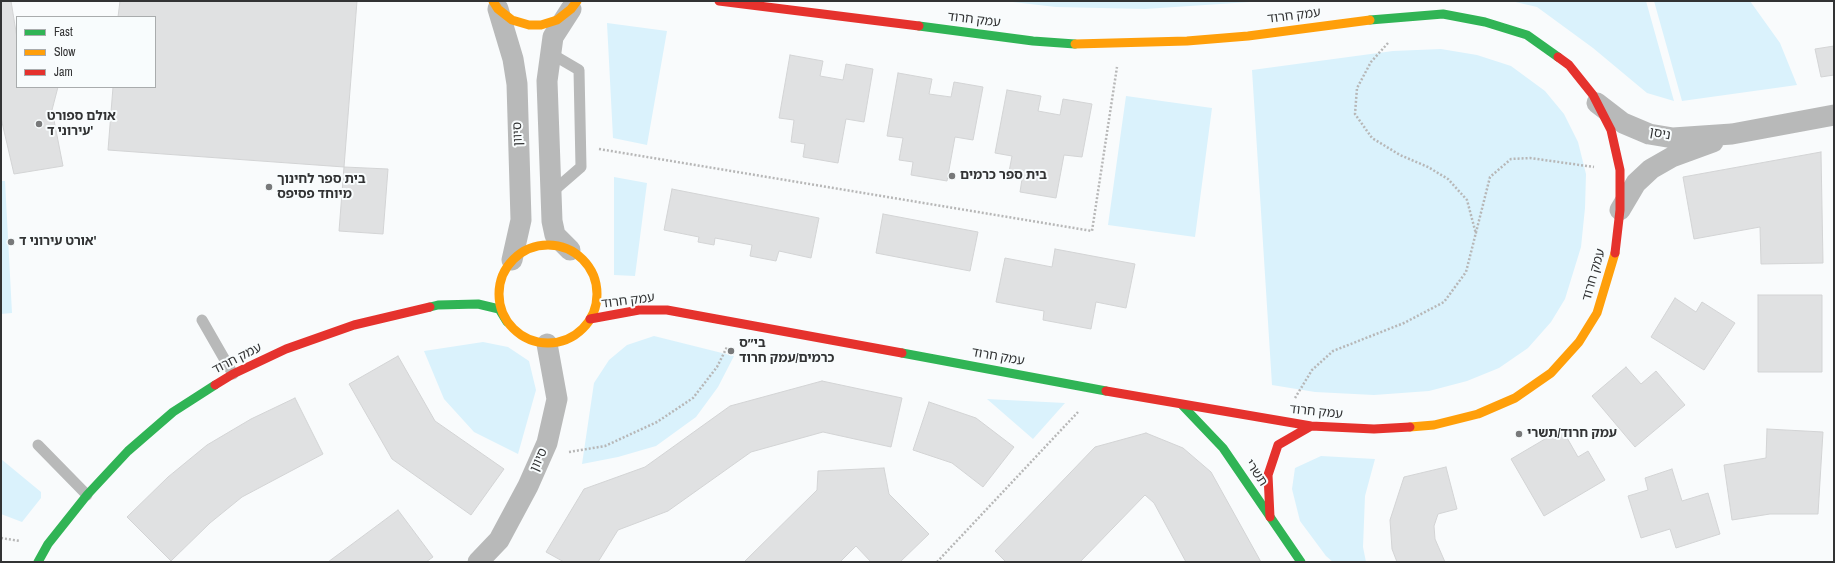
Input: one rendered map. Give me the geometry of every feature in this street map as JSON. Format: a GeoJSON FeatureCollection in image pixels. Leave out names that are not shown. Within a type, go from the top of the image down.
{"type":"FeatureCollection","features":[{"type":"Feature","properties":{"kind":"street","name":"עמק חרוד"},"geometry":{"type":"LineString","coordinates":[[590,319],[639,310],[667,310],[1182,405],[1311,426],[1374,429],[1434,425],[1478,414],[1515,398],[1551,373],[1579,342],[1597,313],[1615,254],[1620,210],[1620,170],[1611,130],[1593,95],[1569,65],[1527,35],[1486,22],[1443,14],[1412,16],[1248,36],[1120,44],[1078,44],[1033,41],[719,1]]}},
{"type":"Feature","properties":{"kind":"street"},"geometry":{"type":"LineString","coordinates":[[496,5],[512,20],[529,25],[541,25],[558,20],[574,5]]}},
{"type":"Feature","properties":{"kind":"street","name":"סיוון"},"geometry":{"type":"LineString","coordinates":[[496,5],[513,59],[517,84],[521,220],[512,260]]}},
{"type":"Feature","properties":{"kind":"street"},"geometry":{"type":"LineString","coordinates":[[570,250],[554,245],[536,246],[521,252],[508,264],[500,280],[498,290],[499,307],[507,322],[519,335],[534,342],[547,344],[564,341],[579,332],[590,319],[597,297],[593,274],[584,260],[570,250],[555,235],[551,193],[547,81],[550,53],[553,37],[574,5]]}},
{"type":"Feature","properties":{"kind":"street","name":"ניסן"},"geometry":{"type":"LineString","coordinates":[[1597,103],[1623,123],[1650,134],[1673,138],[1732,134],[1834,115]]}},
{"type":"Feature","properties":{"kind":"street","name":"ניסן"},"geometry":{"type":"LineString","coordinates":[[1620,210],[1636,183],[1651,168],[1672,157],[1732,134]]}},
{"type":"Feature","properties":{"kind":"street","name":"עמק חרוד"},"geometry":{"type":"LineString","coordinates":[[38,562],[48,544],[87,495],[128,451],[173,412],[233,374],[286,349],[354,325],[438,305],[478,304],[499,309],[507,322]]}},
{"type":"Feature","properties":{"kind":"street","name":"סיוון"},"geometry":{"type":"LineString","coordinates":[[478,562],[499,540],[528,486],[547,444],[557,399],[547,344]]}},
{"type":"Feature","properties":{"kind":"street","name":"תשרי"},"geometry":{"type":"LineString","coordinates":[[1182,405],[1223,448],[1301,562]]}},
{"type":"Feature","properties":{"kind":"street"},"geometry":{"type":"LineString","coordinates":[[1270,517],[1268,475],[1278,445],[1311,426]]}},
{"type":"Feature","properties":{"kind":"lane"},"geometry":{"type":"LineString","coordinates":[[550,53],[579,70],[581,146],[581,167],[551,193]]}},
{"type":"Feature","properties":{"kind":"lane"},"geometry":{"type":"LineString","coordinates":[[202,320],[233,374]]}},
{"type":"Feature","properties":{"kind":"lane"},"geometry":{"type":"LineString","coordinates":[[38,445],[87,495]]}},
{"type":"Feature","properties":{"kind":"path"},"geometry":{"type":"LineString","coordinates":[[1412,16],[1371,62],[1357,88],[1355,114],[1372,138],[1400,155],[1428,167],[1448,179],[1467,200],[1476,235]]}},
{"type":"Feature","properties":{"kind":"path"},"geometry":{"type":"LineString","coordinates":[[581,146],[1092,231],[1120,44]]}},
{"type":"Feature","properties":{"kind":"path"},"geometry":{"type":"LineString","coordinates":[[1281,421],[1312,370],[1333,351],[1404,323],[1444,302],[1466,272],[1490,177],[1511,159],[1530,158],[1556,163],[1620,170]]}},
{"type":"Feature","properties":{"kind":"path"},"geometry":{"type":"LineString","coordinates":[[541,458],[605,446],[657,422],[693,398],[718,367],[738,323]]}},
{"type":"Feature","properties":{"kind":"path"},"geometry":{"type":"LineString","coordinates":[[938,562],[1100,389]]}},
{"type":"Feature","properties":{"kind":"path"},"geometry":{"type":"LineString","coordinates":[[1,538],[9,539]]}},
{"type":"Feature","properties":{"kind":"shaded area"},"geometry":{"type":"Polygon","coordinates":[[[1004,1],[1265,1],[1145,9],[1056,7],[1004,1]]]}},
{"type":"Feature","properties":{"kind":"shaded area"},"geometry":{"type":"Polygon","coordinates":[[[1511,1],[1646,1],[1674,101],[1647,93],[1593,48],[1537,7],[1511,1]]]}},
{"type":"Feature","properties":{"kind":"shaded area"},"geometry":{"type":"Polygon","coordinates":[[[1654,1],[1750,1],[1780,43],[1797,85],[1682,101],[1654,1]]]}},
{"type":"Feature","properties":{"kind":"shaded area"},"geometry":{"type":"Polygon","coordinates":[[[607,23],[667,31],[647,145],[613,138],[607,23]]]}},
{"type":"Feature","properties":{"kind":"shaded area"},"geometry":{"type":"Polygon","coordinates":[[[1441,49],[1477,55],[1511,66],[1545,91],[1564,114],[1578,142],[1586,174],[1585,208],[1581,247],[1565,299],[1551,322],[1528,348],[1499,368],[1467,381],[1429,391],[1374,395],[1315,392],[1272,385],[1252,70],[1393,51],[1441,49]]]}},
{"type":"Feature","properties":{"kind":"shaded area"},"geometry":{"type":"Polygon","coordinates":[[[1126,96],[1212,108],[1195,237],[1108,225],[1126,96]]]}},
{"type":"Feature","properties":{"kind":"shaded area"},"geometry":{"type":"Polygon","coordinates":[[[614,177],[647,183],[635,276],[614,275],[614,177]]]}},
{"type":"Feature","properties":{"kind":"shaded area"},"geometry":{"type":"Polygon","coordinates":[[[1,181],[5,181],[12,313],[1,314],[1,181]]]}},
{"type":"Feature","properties":{"kind":"shaded area"},"geometry":{"type":"Polygon","coordinates":[[[654,336],[734,356],[718,387],[696,417],[656,446],[618,457],[582,464],[594,383],[609,360],[627,345],[654,336]]]}},
{"type":"Feature","properties":{"kind":"shaded area"},"geometry":{"type":"Polygon","coordinates":[[[483,342],[508,347],[529,361],[536,390],[518,454],[474,432],[444,399],[424,351],[483,342]]]}},
{"type":"Feature","properties":{"kind":"shaded area"},"geometry":{"type":"Polygon","coordinates":[[[987,399],[1065,403],[1033,439],[987,399]]]}},
{"type":"Feature","properties":{"kind":"shaded area"},"geometry":{"type":"Polygon","coordinates":[[[1321,456],[1375,459],[1365,496],[1363,547],[1366,562],[1333,562],[1326,556],[1300,521],[1292,489],[1295,468],[1321,456]]]}},
{"type":"Feature","properties":{"kind":"shaded area"},"geometry":{"type":"Polygon","coordinates":[[[1,459],[41,492],[41,498],[22,522],[1,514],[1,459]]]}},
{"type":"Feature","properties":{"kind":"building"},"geometry":{"type":"Polygon","coordinates":[[[1,1],[11,1],[16,32],[16,88],[58,88],[52,110],[63,166],[14,174],[1,118],[1,1]]]}},
{"type":"Feature","properties":{"kind":"building"},"geometry":{"type":"Polygon","coordinates":[[[120,1],[357,1],[344,167],[108,150],[113,88],[156,88],[156,16],[118,16],[120,1]]]}},
{"type":"Feature","properties":{"kind":"building"},"geometry":{"type":"Polygon","coordinates":[[[1834,46],[1834,75],[1821,77],[1815,49],[1834,46]]]}},
{"type":"Feature","properties":{"kind":"building"},"geometry":{"type":"Polygon","coordinates":[[[790,55],[823,61],[820,76],[843,80],[846,64],[873,69],[864,122],[846,119],[838,163],[803,157],[805,144],[791,142],[794,120],[779,118],[790,55]]]}},
{"type":"Feature","properties":{"kind":"building"},"geometry":{"type":"Polygon","coordinates":[[[898,73],[932,79],[929,94],[951,97],[954,82],[983,87],[973,140],[955,137],[947,181],[911,175],[913,162],[899,160],[903,138],[887,136],[898,73]]]}},
{"type":"Feature","properties":{"kind":"building"},"geometry":{"type":"Polygon","coordinates":[[[1007,90],[1041,96],[1038,111],[1060,115],[1063,99],[1092,104],[1082,157],[1064,155],[1056,198],[1020,192],[1022,179],[1008,177],[1012,156],[995,153],[1007,90]]]}},
{"type":"Feature","properties":{"kind":"building"},"geometry":{"type":"Polygon","coordinates":[[[1821,152],[1823,263],[1761,264],[1760,227],[1694,239],[1683,177],[1821,152]]]}},
{"type":"Feature","properties":{"kind":"building"},"geometry":{"type":"Polygon","coordinates":[[[344,167],[388,169],[383,234],[339,231],[344,167]]]}},
{"type":"Feature","properties":{"kind":"building"},"geometry":{"type":"Polygon","coordinates":[[[672,189],[819,218],[811,258],[779,251],[776,261],[750,256],[752,245],[715,238],[714,245],[698,242],[699,237],[664,230],[672,189]]]}},
{"type":"Feature","properties":{"kind":"building"},"geometry":{"type":"Polygon","coordinates":[[[883,214],[978,232],[970,271],[876,253],[883,214]]]}},
{"type":"Feature","properties":{"kind":"building"},"geometry":{"type":"Polygon","coordinates":[[[1055,249],[1135,264],[1126,308],[1096,302],[1091,329],[1043,320],[1044,311],[996,302],[1005,258],[1052,267],[1055,249]]]}},
{"type":"Feature","properties":{"kind":"building"},"geometry":{"type":"Polygon","coordinates":[[[1758,295],[1822,295],[1822,372],[1758,372],[1758,295]]]}},
{"type":"Feature","properties":{"kind":"building"},"geometry":{"type":"Polygon","coordinates":[[[1675,298],[1696,312],[1702,302],[1735,323],[1704,370],[1651,337],[1675,298]]]}},
{"type":"Feature","properties":{"kind":"building"},"geometry":{"type":"Polygon","coordinates":[[[398,356],[435,421],[504,469],[471,515],[392,459],[349,384],[398,356]]]}},
{"type":"Feature","properties":{"kind":"building"},"geometry":{"type":"Polygon","coordinates":[[[1626,367],[1641,384],[1656,371],[1685,405],[1635,447],[1592,396],[1626,367]]]}},
{"type":"Feature","properties":{"kind":"building"},"geometry":{"type":"Polygon","coordinates":[[[822,381],[902,398],[891,447],[823,432],[751,452],[668,511],[618,530],[598,562],[564,562],[546,552],[584,489],[645,467],[730,406],[822,381]]]}},
{"type":"Feature","properties":{"kind":"building"},"geometry":{"type":"Polygon","coordinates":[[[295,398],[323,454],[242,497],[210,523],[171,561],[127,517],[168,477],[207,445],[251,419],[295,398]]]}},
{"type":"Feature","properties":{"kind":"building"},"geometry":{"type":"Polygon","coordinates":[[[929,402],[976,418],[1014,447],[983,487],[952,463],[913,450],[929,402]]]}},
{"type":"Feature","properties":{"kind":"building"},"geometry":{"type":"Polygon","coordinates":[[[1562,429],[1578,457],[1588,451],[1605,480],[1544,516],[1511,459],[1562,429]]]}},
{"type":"Feature","properties":{"kind":"building"},"geometry":{"type":"Polygon","coordinates":[[[1767,429],[1823,432],[1818,514],[1770,514],[1732,520],[1724,465],[1766,458],[1767,429]]]}},
{"type":"Feature","properties":{"kind":"building"},"geometry":{"type":"Polygon","coordinates":[[[1146,433],[1183,448],[1211,472],[1261,562],[1186,562],[1154,503],[1145,495],[1080,562],[1006,562],[995,551],[1095,447],[1146,433]]]}},
{"type":"Feature","properties":{"kind":"building"},"geometry":{"type":"Polygon","coordinates":[[[1446,467],[1457,509],[1438,514],[1434,526],[1435,539],[1445,562],[1397,562],[1392,549],[1390,520],[1404,477],[1446,467]]]}},
{"type":"Feature","properties":{"kind":"building"},"geometry":{"type":"Polygon","coordinates":[[[884,468],[889,494],[929,534],[900,562],[871,562],[856,546],[840,562],[744,562],[817,490],[818,471],[884,468]]]}},
{"type":"Feature","properties":{"kind":"building"},"geometry":{"type":"Polygon","coordinates":[[[1672,469],[1682,501],[1708,493],[1720,534],[1676,548],[1670,529],[1641,538],[1628,496],[1648,490],[1645,478],[1672,469]]]}},
{"type":"Feature","properties":{"kind":"building"},"geometry":{"type":"Polygon","coordinates":[[[398,510],[433,557],[426,562],[328,562],[398,510]]]}},
{"type":"Feature","properties":{"kind":"traffic: fast"},"geometry":{"type":"LineString","coordinates":[[1370,20],[1443,14],[1485,22],[1527,35],[1558,57]]}},
{"type":"Feature","properties":{"kind":"traffic: fast"},"geometry":{"type":"LineString","coordinates":[[919,26],[1033,41],[1075,44]]}},
{"type":"Feature","properties":{"kind":"traffic: fast"},"geometry":{"type":"LineString","coordinates":[[430,307],[438,305],[478,304],[499,309],[507,322]]}},
{"type":"Feature","properties":{"kind":"traffic: fast"},"geometry":{"type":"LineString","coordinates":[[902,353],[1106,391]]}},
{"type":"Feature","properties":{"kind":"traffic: fast"},"geometry":{"type":"LineString","coordinates":[[38,562],[48,544],[87,495],[128,451],[173,412],[215,385]]}},
{"type":"Feature","properties":{"kind":"traffic: fast"},"geometry":{"type":"LineString","coordinates":[[1182,405],[1223,448],[1301,562]]}},
{"type":"Feature","properties":{"kind":"traffic: slow"},"geometry":{"type":"LineString","coordinates":[[493,1],[498,9],[512,20],[529,25],[541,25],[557,20],[571,9],[577,1]]}},
{"type":"Feature","properties":{"kind":"traffic: slow"},"geometry":{"type":"LineString","coordinates":[[1075,44],[1187,41],[1248,36],[1370,20]]}},
{"type":"Feature","properties":{"kind":"traffic: slow"},"geometry":{"type":"LineString","coordinates":[[548,245],[567,249],[583,259],[593,275],[597,294],[593,313],[583,329],[567,339],[548,343],[529,339],[513,329],[503,313],[499,294],[503,275],[513,259],[529,249],[548,245]]}},
{"type":"Feature","properties":{"kind":"traffic: slow"},"geometry":{"type":"LineString","coordinates":[[1410,427],[1434,425],[1478,414],[1515,398],[1551,373],[1579,342],[1597,313],[1615,253]]}},
{"type":"Feature","properties":{"kind":"traffic: jam"},"geometry":{"type":"LineString","coordinates":[[719,1],[919,26]]}},
{"type":"Feature","properties":{"kind":"traffic: jam"},"geometry":{"type":"LineString","coordinates":[[1558,57],[1569,65],[1593,95],[1611,130],[1620,170],[1620,210],[1615,253]]}},
{"type":"Feature","properties":{"kind":"traffic: jam"},"geometry":{"type":"LineString","coordinates":[[215,385],[233,374],[286,349],[354,325],[430,307]]}},
{"type":"Feature","properties":{"kind":"traffic: jam"},"geometry":{"type":"LineString","coordinates":[[590,319],[639,310],[667,310],[902,353]]}},
{"type":"Feature","properties":{"kind":"traffic: jam"},"geometry":{"type":"LineString","coordinates":[[1106,391],[1311,426],[1374,429],[1410,427]]}},
{"type":"Feature","properties":{"kind":"traffic: jam"},"geometry":{"type":"LineString","coordinates":[[1270,517],[1268,475],[1278,445],[1311,426]]}},
{"type":"Feature","properties":{"kind":"place","name":"אולם ספורט עירוני ד'"},"geometry":{"type":"Point","coordinates":[39,124]}},
{"type":"Feature","properties":{"kind":"place","name":"בית ספר כרמים"},"geometry":{"type":"Point","coordinates":[952,176]}},
{"type":"Feature","properties":{"kind":"place","name":"בית ספר לחינוך מיוחד פסיפס"},"geometry":{"type":"Point","coordinates":[269,187]}},
{"type":"Feature","properties":{"kind":"place","name":"אורט עירוני ד'"},"geometry":{"type":"Point","coordinates":[11,242]}},
{"type":"Feature","properties":{"kind":"place","name":"בי״ס כרמים/עמק חרוד"},"geometry":{"type":"Point","coordinates":[731,351]}},
{"type":"Feature","properties":{"kind":"place","name":"עמק חרוד/תשרי"},"geometry":{"type":"Point","coordinates":[1519,434]}}]}
